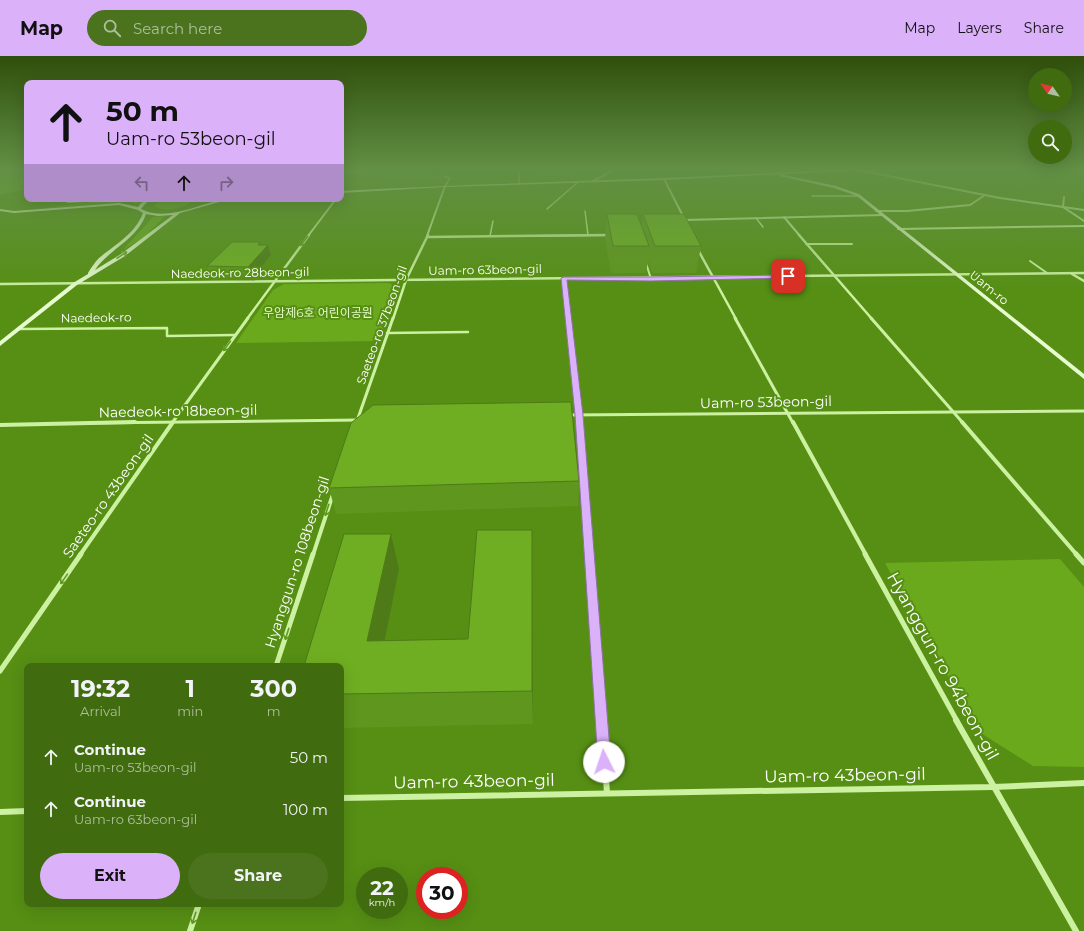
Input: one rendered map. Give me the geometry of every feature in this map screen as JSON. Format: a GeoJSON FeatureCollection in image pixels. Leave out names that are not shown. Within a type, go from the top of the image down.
{"type":"FeatureCollection","features":[{"type":"Feature","properties":{"kind":"street"},"geometry":{"type":"LineString","coordinates":[[0,211],[29,211]]}},
{"type":"Feature","properties":{"kind":"street"},"geometry":{"type":"LineString","coordinates":[[88,275],[99,261],[132,233],[143,220],[145,212],[157,214],[183,211]]}},
{"type":"Feature","properties":{"kind":"street","name":"Saeteo-ro 43beon-gil"},"geometry":{"type":"LineString","coordinates":[[0,671],[173,421],[274,281],[327,211]]}},
{"type":"Feature","properties":{"kind":"street","name":"Saeteo-ro 37beon-gil"},"geometry":{"type":"LineString","coordinates":[[357,420],[406,280],[427,237],[436,211]]}},
{"type":"Feature","properties":{"kind":"street"},"geometry":{"type":"LineString","coordinates":[[680,211],[687,227]]}},
{"type":"Feature","properties":{"kind":"street"},"geometry":{"type":"LineString","coordinates":[[876,211],[909,211]]}},
{"type":"Feature","properties":{"kind":"street","name":"Uam-ro"},"geometry":{"type":"LineString","coordinates":[[876,211],[1084,376]]}},
{"type":"Feature","properties":{"kind":"street"},"geometry":{"type":"LineString","coordinates":[[1069,211],[1084,221]]}},
{"type":"Feature","properties":{"kind":"street"},"geometry":{"type":"LineString","coordinates":[[88,275],[123,256],[179,212]]}},
{"type":"Feature","properties":{"kind":"street"},"geometry":{"type":"LineString","coordinates":[[684,220],[882,215]]}},
{"type":"Feature","properties":{"kind":"street"},"geometry":{"type":"LineString","coordinates":[[784,217],[1084,563]]}},
{"type":"Feature","properties":{"kind":"street"},"geometry":{"type":"LineString","coordinates":[[898,229],[1084,226]]}},
{"type":"Feature","properties":{"kind":"street"},"geometry":{"type":"LineString","coordinates":[[427,237],[615,235]]}},
{"type":"Feature","properties":{"kind":"street","name":"Hyanggun-ro 94beon-gil"},"geometry":{"type":"LineString","coordinates":[[697,246],[712,278],[993,787],[1076,931]]}},
{"type":"Feature","properties":{"kind":"street","name":"Uam-ro 63beon-gil"},"geometry":{"type":"LineString","coordinates":[[406,280],[564,278],[651,279],[956,273],[1084,273]]}},
{"type":"Feature","properties":{"kind":"street"},"geometry":{"type":"LineString","coordinates":[[1072,273],[1084,281]]}},
{"type":"Feature","properties":{"kind":"street","name":"Naedeok-ro"},"geometry":{"type":"LineString","coordinates":[[0,344],[88,275]]}},
{"type":"Feature","properties":{"kind":"street"},"geometry":{"type":"LineString","coordinates":[[564,278],[579,415],[607,793]]}},
{"type":"Feature","properties":{"kind":"street","name":"Naedeok-ro 28beon-gil"},"geometry":{"type":"LineString","coordinates":[[0,284],[406,280]]}},
{"type":"Feature","properties":{"kind":"street","name":"Uam-ro 53beon-gil"},"geometry":{"type":"LineString","coordinates":[[563,416],[1084,411]]}},
{"type":"Feature","properties":{"kind":"street"},"geometry":{"type":"LineString","coordinates":[[354,428],[357,420],[365,420]]}},
{"type":"Feature","properties":{"kind":"street","name":"Naedeok-ro 18beon-gil"},"geometry":{"type":"LineString","coordinates":[[0,425],[173,421],[357,420]]}},
{"type":"Feature","properties":{"kind":"street","name":"Hyanggun-ro 108beon-gil"},"geometry":{"type":"LineString","coordinates":[[277,663],[335,487]]}},
{"type":"Feature","properties":{"kind":"street","name":"Uam-ro 43beon-gil"},"geometry":{"type":"LineString","coordinates":[[344,798],[993,787],[1084,783]]}},
{"type":"Feature","properties":{"kind":"street"},"geometry":{"type":"LineString","coordinates":[[0,812],[24,811]]}},
{"type":"Feature","properties":{"kind":"street"},"geometry":{"type":"LineString","coordinates":[[190,931],[197,907]]}},
{"type":"Feature","properties":{"kind":"lane"},"geometry":{"type":"LineString","coordinates":[[585,211],[588,235]]}},
{"type":"Feature","properties":{"kind":"lane"},"geometry":{"type":"LineString","coordinates":[[756,218],[763,227]]}},
{"type":"Feature","properties":{"kind":"lane"},"geometry":{"type":"LineString","coordinates":[[490,236],[493,221]]}},
{"type":"Feature","properties":{"kind":"lane"},"geometry":{"type":"LineString","coordinates":[[806,244],[852,244]]}},
{"type":"Feature","properties":{"kind":"lane"},"geometry":{"type":"LineString","coordinates":[[644,257],[651,279]]}},
{"type":"Feature","properties":{"kind":"lane"},"geometry":{"type":"LineString","coordinates":[[1030,261],[1047,273]]}},
{"type":"Feature","properties":{"kind":"lane","name":"Naedeok-ro"},"geometry":{"type":"LineString","coordinates":[[18,329],[166,328],[167,336],[235,335]]}},
{"type":"Feature","properties":{"kind":"lane"},"geometry":{"type":"LineString","coordinates":[[387,333],[468,332]]}},
{"type":"Feature","properties":{"kind":"green space"},"geometry":{"type":"Polygon","coordinates":[[[165,216],[145,236],[123,250],[153,217],[165,216]]]}},
{"type":"Feature","properties":{"kind":"green space","name":"우암제6호 어린이공원"},"geometry":{"type":"Polygon","coordinates":[[[388,283],[399,287],[380,341],[236,343],[273,290],[284,284],[388,283]]]}},
{"type":"Feature","properties":{"kind":"green space"},"geometry":{"type":"Polygon","coordinates":[[[1060,559],[1084,587],[1084,767],[1033,766],[979,732],[885,563],[1060,559]]]}},
{"type":"Feature","properties":{"kind":"building"},"geometry":{"type":"Polygon","coordinates":[[[607,214],[637,214],[649,246],[613,246],[607,214]]]}},
{"type":"Feature","properties":{"kind":"building"},"geometry":{"type":"Polygon","coordinates":[[[643,214],[684,214],[701,246],[655,246],[643,214]]]}},
{"type":"Feature","properties":{"kind":"building"},"geometry":{"type":"Polygon","coordinates":[[[232,242],[260,242],[258,245],[268,245],[248,267],[207,266],[232,242]]]}},
{"type":"Feature","properties":{"kind":"building"},"geometry":{"type":"Polygon","coordinates":[[[571,402],[579,481],[329,488],[351,423],[373,405],[571,402]]]}},
{"type":"Feature","properties":{"kind":"building"},"geometry":{"type":"Polygon","coordinates":[[[477,530],[532,530],[532,691],[344,694],[344,663],[305,663],[344,534],[391,534],[367,641],[468,639],[477,530]]]}},
{"type":"Feature","properties":{"kind":"route"},"geometry":{"type":"LineString","coordinates":[[604,762],[579,415],[564,278],[651,279],[788,276]]}}]}
